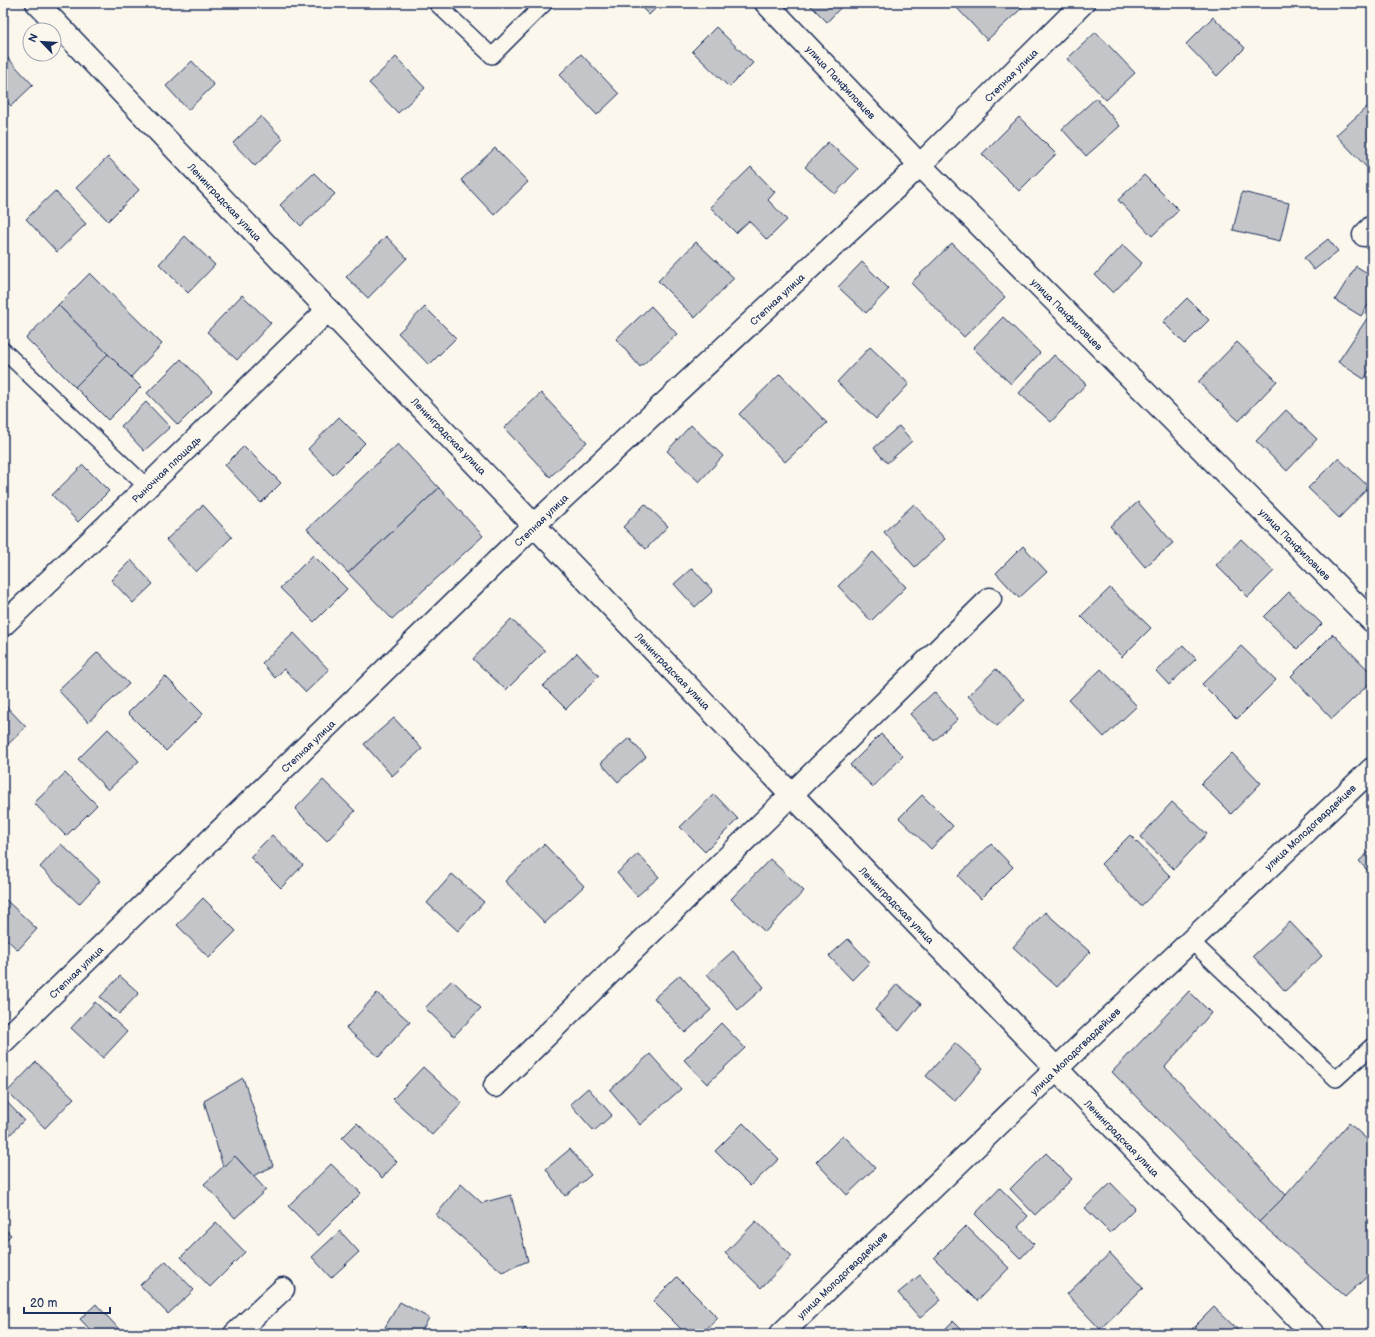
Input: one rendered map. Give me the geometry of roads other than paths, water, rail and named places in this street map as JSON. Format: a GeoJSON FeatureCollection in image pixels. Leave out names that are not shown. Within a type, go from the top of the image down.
{"type":"FeatureCollection","features":[{"type":"Feature","properties":{"kind":"street","name":"Ленинградская улица"},"geometry":{"type":"LineString","coordinates":[[37,3],[534,526],[1056,1069],[1306,1332]]}},
{"type":"Feature","properties":{"kind":"street","name":"улица Панфиловцев"},"geometry":{"type":"LineString","coordinates":[[766,3],[920,165],[1372,621]]}},
{"type":"Feature","properties":{"kind":"street","name":"Степная улица"},"geometry":{"type":"LineString","coordinates":[[3,1042],[534,526],[920,165],[1083,3]]}},
{"type":"Feature","properties":{"kind":"street","name":"Рыночная площадь"},"geometry":{"type":"LineString","coordinates":[[3,625],[328,310]]}},
{"type":"Feature","properties":{"kind":"street"},"geometry":{"type":"LineString","coordinates":[[495,1086],[990,599]]}},
{"type":"Feature","properties":{"kind":"street","name":"улица Молодогвардейцев"},"geometry":{"type":"LineString","coordinates":[[780,1334],[1191,940],[1372,769]]}},
{"type":"Feature","properties":{"kind":"street"},"geometry":{"type":"LineString","coordinates":[[235,1334],[283,1288]]}},
{"type":"Feature","properties":{"kind":"lane"},"geometry":{"type":"LineString","coordinates":[[437,4],[492,56],[545,3]]}},
{"type":"Feature","properties":{"kind":"lane"},"geometry":{"type":"LineString","coordinates":[[3,350],[147,487]]}},
{"type":"Feature","properties":{"kind":"lane"},"geometry":{"type":"LineString","coordinates":[[1191,940],[1336,1080],[1372,1046]]}}]}
